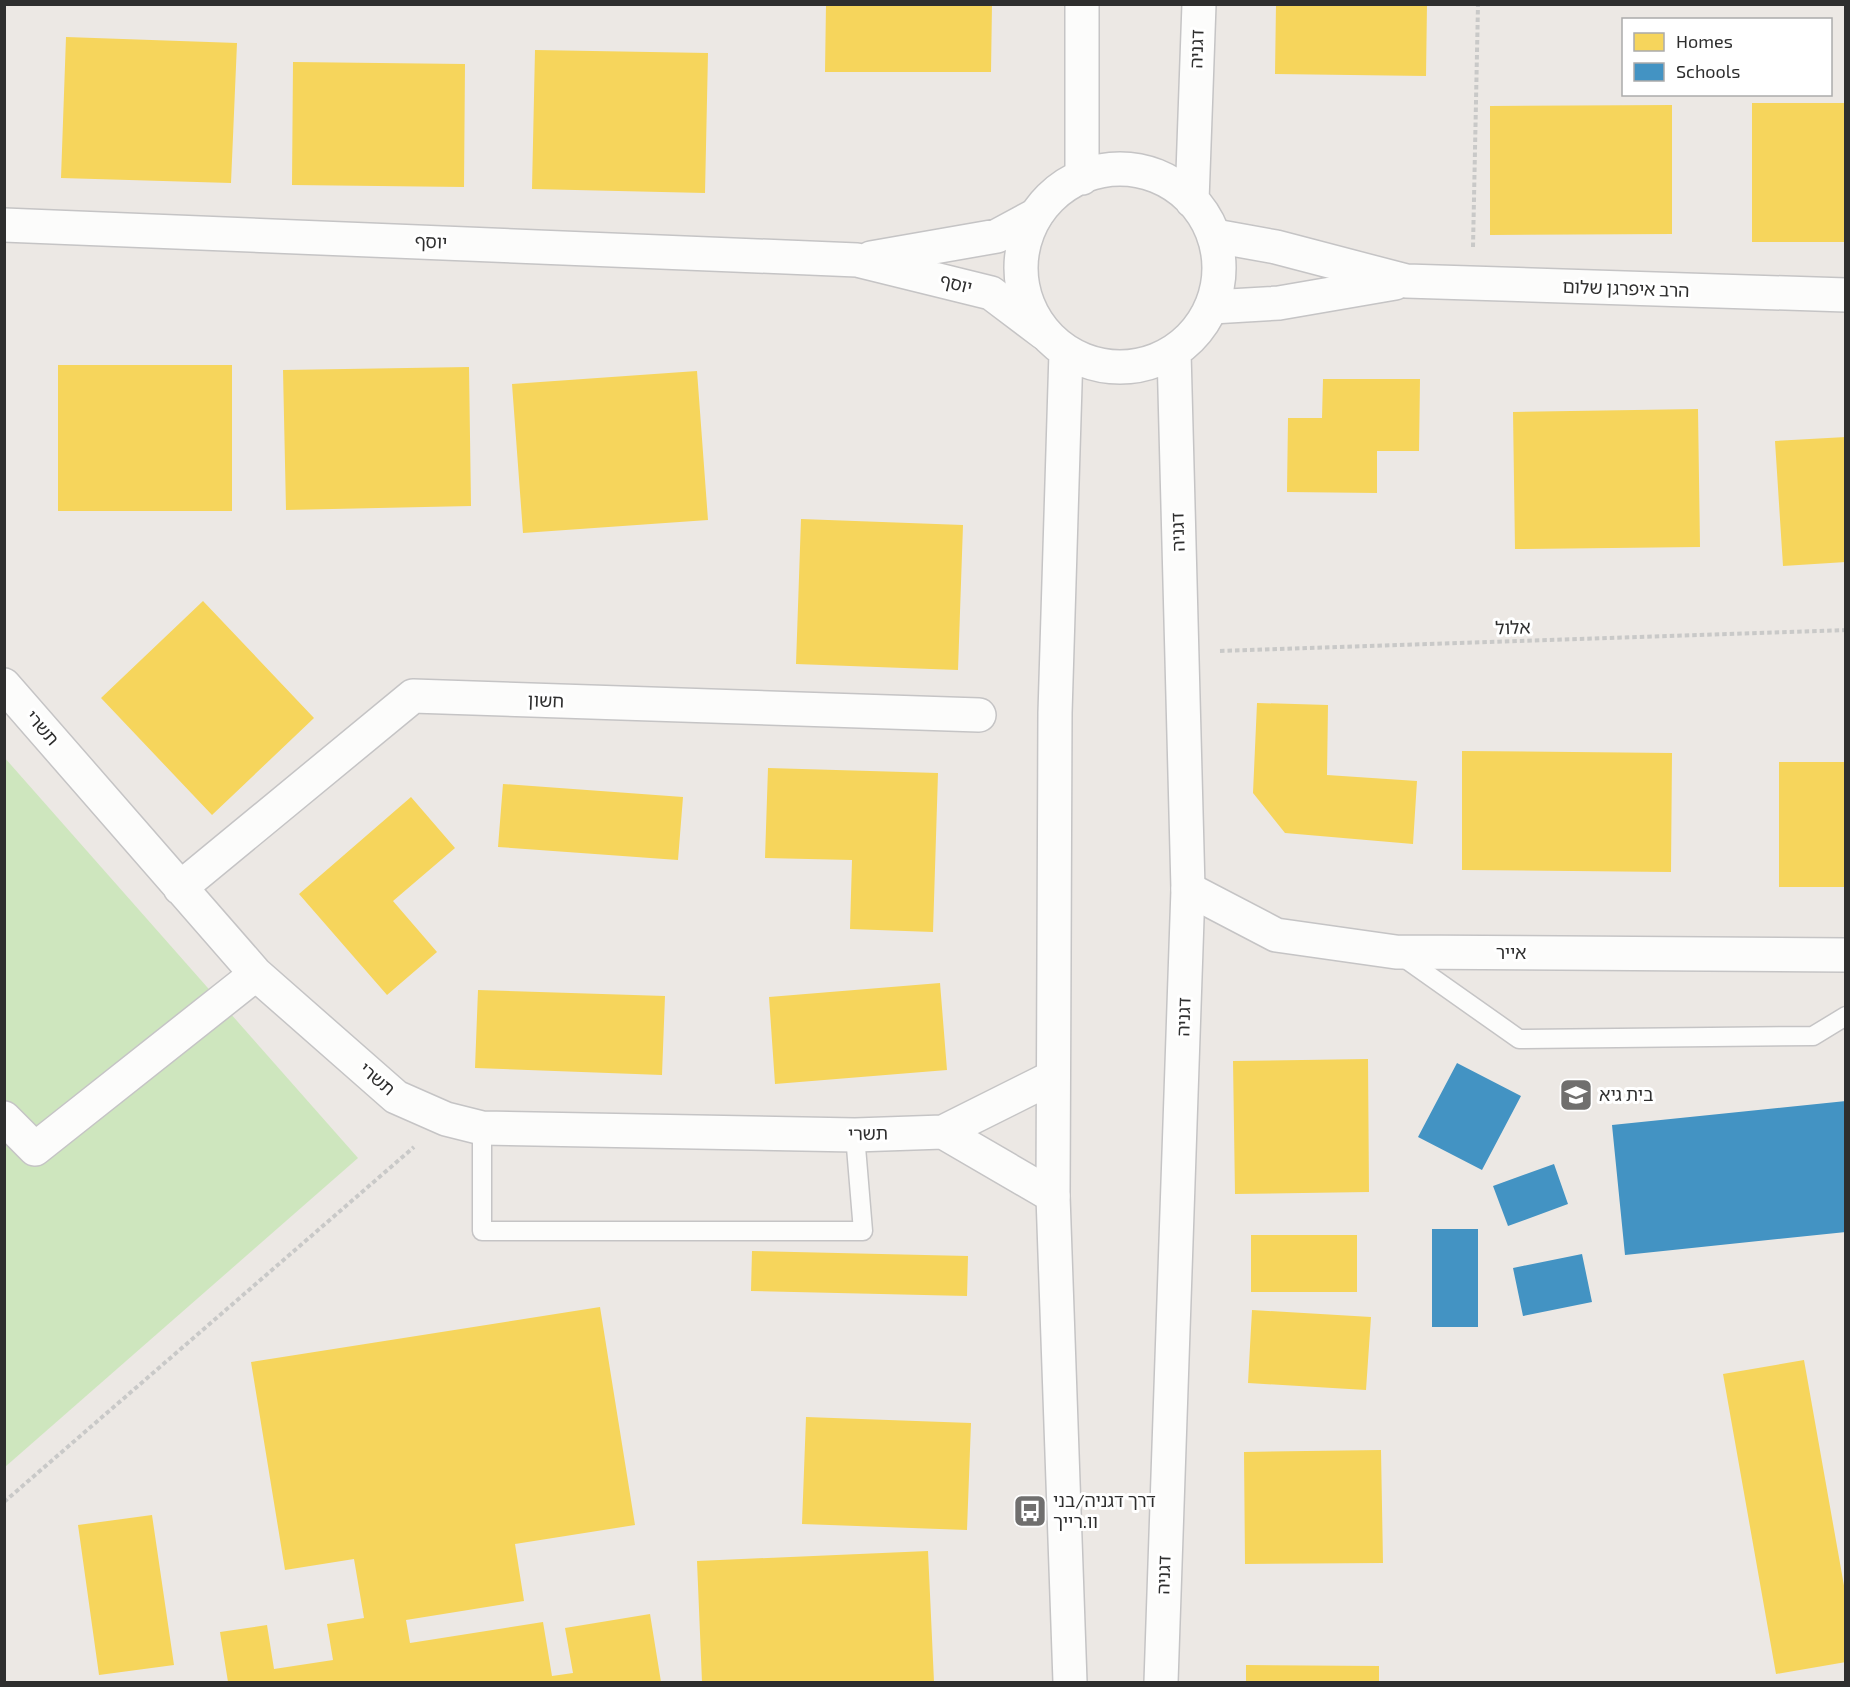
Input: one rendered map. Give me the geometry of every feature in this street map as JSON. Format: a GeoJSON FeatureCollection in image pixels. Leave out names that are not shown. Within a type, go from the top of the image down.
{"type":"FeatureCollection","features":[{"type":"Feature","properties":{"kind":"street"},"geometry":{"type":"LineString","coordinates":[[1082,4],[1082,178]]}},
{"type":"Feature","properties":{"kind":"street","name":"דגניה"},"geometry":{"type":"LineString","coordinates":[[1192,201],[1199,4]]}},
{"type":"Feature","properties":{"kind":"street"},"geometry":{"type":"LineString","coordinates":[[1108,170],[1138,170],[1165,180],[1192,201],[1215,236],[1220,272],[1212,307],[1196,332],[1174,352],[1141,365],[1106,367],[1055,343],[1026,303],[1020,267],[1024,240],[1036,214],[1054,193],[1082,178],[1108,170]]}},
{"type":"Feature","properties":{"kind":"street","name":"יוסף"},"geometry":{"type":"LineString","coordinates":[[857,260],[998,236],[1036,214]]}},
{"type":"Feature","properties":{"kind":"street","name":"יוסף"},"geometry":{"type":"LineString","coordinates":[[4,225],[857,260],[991,293],[1055,343]]}},
{"type":"Feature","properties":{"kind":"street","name":"הרב איפרגן שלום"},"geometry":{"type":"LineString","coordinates":[[1215,236],[1276,247],[1406,281],[1845,295]]}},
{"type":"Feature","properties":{"kind":"street","name":"הרב איפרגן שלום"},"geometry":{"type":"LineString","coordinates":[[1212,307],[1279,303],[1406,281]]}},
{"type":"Feature","properties":{"kind":"street"},"geometry":{"type":"LineString","coordinates":[[1055,343],[1053,1196],[1070,1683]]}},
{"type":"Feature","properties":{"kind":"street","name":"דגניה"},"geometry":{"type":"LineString","coordinates":[[1161,1683],[1188,889],[1174,352]]}},
{"type":"Feature","properties":{"kind":"street","name":"תשרי"},"geometry":{"type":"LineString","coordinates":[[4,685],[256,974],[396,1096],[446,1119],[482,1128],[855,1135],[943,1132],[1053,1077]]}},
{"type":"Feature","properties":{"kind":"street","name":"חשון"},"geometry":{"type":"LineString","coordinates":[[180,888],[413,696],[980,715]]}},
{"type":"Feature","properties":{"kind":"street","name":"אייר"},"geometry":{"type":"LineString","coordinates":[[1188,889],[1276,935],[1396,952],[1845,955]]}},
{"type":"Feature","properties":{"kind":"street"},"geometry":{"type":"LineString","coordinates":[[7,1126],[35,1149],[256,974]]}},
{"type":"Feature","properties":{"kind":"street"},"geometry":{"type":"LineString","coordinates":[[943,1132],[1053,1196]]}},
{"type":"Feature","properties":{"kind":"lane"},"geometry":{"type":"LineString","coordinates":[[1396,952],[1520,1039],[1813,1036],[1845,1016]]}},
{"type":"Feature","properties":{"kind":"lane"},"geometry":{"type":"LineString","coordinates":[[482,1128],[482,1232],[863,1232],[855,1135]]}},
{"type":"Feature","properties":{"kind":"path"},"geometry":{"type":"LineString","coordinates":[[1472,284],[1478,4]]}},
{"type":"Feature","properties":{"kind":"path","name":"אלול"},"geometry":{"type":"LineString","coordinates":[[1182,652],[1845,630]]}},
{"type":"Feature","properties":{"kind":"path"},"geometry":{"type":"LineString","coordinates":[[4,1502],[446,1119]]}},
{"type":"Feature","properties":{"kind":"green space"},"geometry":{"type":"Polygon","coordinates":[[[4,757],[358,1158],[5,1467],[4,1467],[4,757]]]}},
{"type":"Feature","properties":{"kind":"building: Homes"},"geometry":{"type":"Polygon","coordinates":[[[826,4],[992,4],[991,72],[825,72],[826,4]]]}},
{"type":"Feature","properties":{"kind":"building: Homes"},"geometry":{"type":"Polygon","coordinates":[[[1276,4],[1427,4],[1426,76],[1275,74],[1276,4]]]}},
{"type":"Feature","properties":{"kind":"building: Homes"},"geometry":{"type":"Polygon","coordinates":[[[66,37],[237,43],[231,183],[61,178],[66,37]]]}},
{"type":"Feature","properties":{"kind":"building: Homes"},"geometry":{"type":"Polygon","coordinates":[[[535,50],[708,53],[705,193],[532,189],[535,50]]]}},
{"type":"Feature","properties":{"kind":"building: Homes"},"geometry":{"type":"Polygon","coordinates":[[[293,62],[465,64],[464,187],[292,185],[293,62]]]}},
{"type":"Feature","properties":{"kind":"building: Homes"},"geometry":{"type":"Polygon","coordinates":[[[1752,103],[1846,103],[1846,242],[1752,242],[1752,103]]]}},
{"type":"Feature","properties":{"kind":"building: Homes"},"geometry":{"type":"Polygon","coordinates":[[[1672,105],[1672,234],[1490,235],[1490,106],[1672,105]]]}},
{"type":"Feature","properties":{"kind":"building: Homes"},"geometry":{"type":"Polygon","coordinates":[[[58,365],[232,365],[232,511],[58,511],[58,365]]]}},
{"type":"Feature","properties":{"kind":"building: Homes"},"geometry":{"type":"Polygon","coordinates":[[[469,367],[471,506],[286,510],[283,370],[469,367]]]}},
{"type":"Feature","properties":{"kind":"building: Homes"},"geometry":{"type":"Polygon","coordinates":[[[697,371],[708,520],[523,533],[512,384],[697,371]]]}},
{"type":"Feature","properties":{"kind":"building: Homes"},"geometry":{"type":"Polygon","coordinates":[[[1323,379],[1420,379],[1419,451],[1377,451],[1377,493],[1287,492],[1288,418],[1322,418],[1323,379]]]}},
{"type":"Feature","properties":{"kind":"building: Homes"},"geometry":{"type":"Polygon","coordinates":[[[1698,409],[1700,547],[1515,549],[1513,412],[1698,409]]]}},
{"type":"Feature","properties":{"kind":"building: Homes"},"geometry":{"type":"Polygon","coordinates":[[[1846,437],[1846,562],[1783,566],[1775,441],[1846,437]]]}},
{"type":"Feature","properties":{"kind":"building: Homes"},"geometry":{"type":"Polygon","coordinates":[[[801,519],[963,525],[958,670],[796,664],[801,519]]]}},
{"type":"Feature","properties":{"kind":"building: Homes"},"geometry":{"type":"Polygon","coordinates":[[[203,601],[314,718],[212,815],[101,698],[203,601]]]}},
{"type":"Feature","properties":{"kind":"building: Homes"},"geometry":{"type":"Polygon","coordinates":[[[1257,703],[1328,705],[1327,775],[1417,781],[1413,844],[1285,833],[1253,793],[1257,703]]]}},
{"type":"Feature","properties":{"kind":"building: Homes"},"geometry":{"type":"Polygon","coordinates":[[[1462,751],[1672,753],[1671,872],[1462,870],[1462,751]]]}},
{"type":"Feature","properties":{"kind":"building: Homes"},"geometry":{"type":"Polygon","coordinates":[[[1779,762],[1846,762],[1846,887],[1779,887],[1779,762]]]}},
{"type":"Feature","properties":{"kind":"building: Homes"},"geometry":{"type":"Polygon","coordinates":[[[768,768],[938,773],[933,932],[850,929],[852,860],[765,858],[768,768]]]}},
{"type":"Feature","properties":{"kind":"building: Homes"},"geometry":{"type":"Polygon","coordinates":[[[503,784],[683,797],[678,860],[498,847],[503,784]]]}},
{"type":"Feature","properties":{"kind":"building: Homes"},"geometry":{"type":"Polygon","coordinates":[[[411,797],[455,848],[393,901],[437,952],[387,995],[299,894],[411,797]]]}},
{"type":"Feature","properties":{"kind":"building: Homes"},"geometry":{"type":"Polygon","coordinates":[[[940,983],[947,1070],[775,1084],[769,997],[940,983]]]}},
{"type":"Feature","properties":{"kind":"building: Homes"},"geometry":{"type":"Polygon","coordinates":[[[478,990],[665,996],[662,1075],[475,1068],[478,990]]]}},
{"type":"Feature","properties":{"kind":"building: Homes"},"geometry":{"type":"Polygon","coordinates":[[[1368,1059],[1369,1192],[1235,1194],[1233,1061],[1368,1059]]]}},
{"type":"Feature","properties":{"kind":"building: Homes"},"geometry":{"type":"Polygon","coordinates":[[[1251,1235],[1357,1235],[1357,1292],[1251,1292],[1251,1235]]]}},
{"type":"Feature","properties":{"kind":"building: Homes"},"geometry":{"type":"Polygon","coordinates":[[[752,1251],[968,1256],[967,1296],[751,1291],[752,1251]]]}},
{"type":"Feature","properties":{"kind":"building: Homes"},"geometry":{"type":"Polygon","coordinates":[[[600,1307],[635,1525],[515,1544],[524,1601],[406,1620],[410,1643],[543,1622],[552,1676],[573,1673],[565,1628],[650,1614],[661,1682],[228,1682],[220,1632],[267,1625],[274,1669],[333,1660],[327,1624],[364,1618],[354,1559],[285,1570],[251,1362],[600,1307]]]}},
{"type":"Feature","properties":{"kind":"building: Homes"},"geometry":{"type":"Polygon","coordinates":[[[1252,1310],[1371,1317],[1366,1390],[1248,1383],[1252,1310]]]}},
{"type":"Feature","properties":{"kind":"building: Homes"},"geometry":{"type":"Polygon","coordinates":[[[1804,1360],[1846,1597],[1846,1662],[1776,1674],[1723,1374],[1804,1360]]]}},
{"type":"Feature","properties":{"kind":"building: Homes"},"geometry":{"type":"Polygon","coordinates":[[[806,1417],[971,1423],[967,1530],[802,1524],[806,1417]]]}},
{"type":"Feature","properties":{"kind":"building: Homes"},"geometry":{"type":"Polygon","coordinates":[[[1381,1450],[1383,1563],[1245,1564],[1244,1452],[1381,1450]]]}},
{"type":"Feature","properties":{"kind":"building: Homes"},"geometry":{"type":"Polygon","coordinates":[[[152,1515],[174,1665],[99,1675],[78,1525],[152,1515]]]}},
{"type":"Feature","properties":{"kind":"building: Homes"},"geometry":{"type":"Polygon","coordinates":[[[928,1551],[934,1682],[702,1682],[697,1561],[928,1551]]]}},
{"type":"Feature","properties":{"kind":"building: Homes"},"geometry":{"type":"Polygon","coordinates":[[[1246,1665],[1379,1666],[1379,1682],[1246,1682],[1246,1665]]]}},
{"type":"Feature","properties":{"kind":"building: Schools"},"geometry":{"type":"Polygon","coordinates":[[[1457,1063],[1521,1096],[1482,1170],[1418,1137],[1457,1063]]]}},
{"type":"Feature","properties":{"kind":"building: Schools"},"geometry":{"type":"Polygon","coordinates":[[[1846,1101],[1846,1232],[1625,1255],[1612,1125],[1846,1101]]]}},
{"type":"Feature","properties":{"kind":"building: Schools"},"geometry":{"type":"Polygon","coordinates":[[[1554,1164],[1568,1204],[1508,1226],[1493,1186],[1554,1164]]]}},
{"type":"Feature","properties":{"kind":"building: Schools"},"geometry":{"type":"Polygon","coordinates":[[[1432,1229],[1478,1229],[1478,1327],[1432,1327],[1432,1229]]]}},
{"type":"Feature","properties":{"kind":"building: Schools"},"geometry":{"type":"Polygon","coordinates":[[[1582,1254],[1592,1302],[1523,1316],[1513,1268],[1582,1254]]]}},
{"type":"Feature","properties":{"kind":"place","name":"בית גיא"},"geometry":{"type":"Point","coordinates":[1576,1095]}},
{"type":"Feature","properties":{"kind":"place","name":"דרך דגניה/בני וו.רייך"},"geometry":{"type":"Point","coordinates":[1030,1511]}}]}
